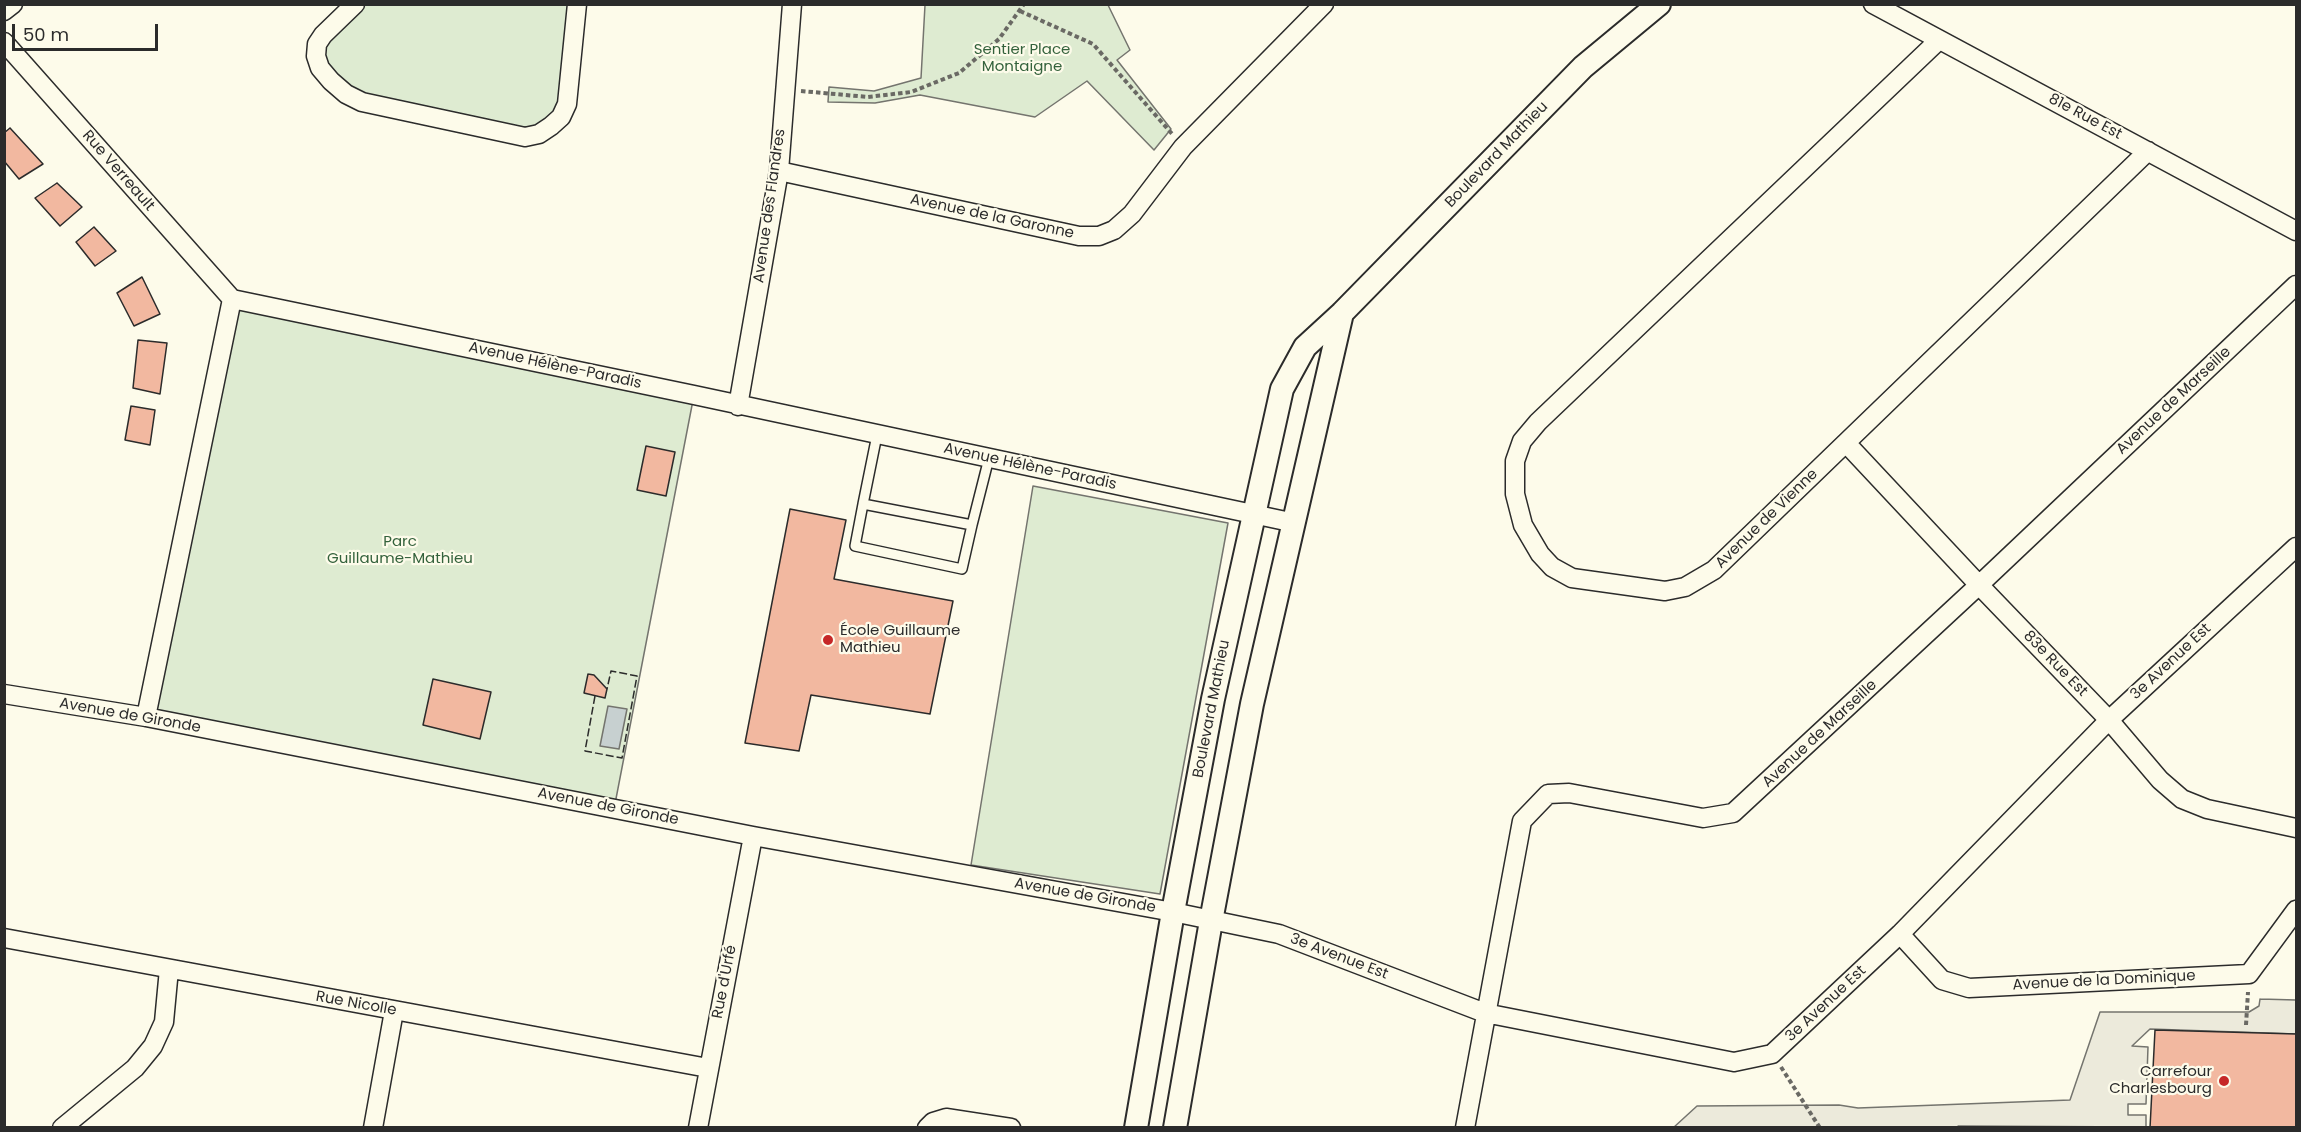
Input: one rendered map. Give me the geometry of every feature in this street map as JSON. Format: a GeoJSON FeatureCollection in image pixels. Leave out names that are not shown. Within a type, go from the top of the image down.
{"type":"FeatureCollection","features":[{"type":"Feature","properties":{"kind":"street"},"geometry":{"type":"LineString","coordinates":[[4,11],[13,4]]}},
{"type":"Feature","properties":{"kind":"street"},"geometry":{"type":"LineString","coordinates":[[356,4],[323,35],[317,44],[316,56],[320,68],[346,94],[362,102],[525,137],[539,134],[551,126],[561,117],[567,104],[577,4]]}},
{"type":"Feature","properties":{"kind":"street","name":"Avenue des Flandres"},"geometry":{"type":"LineString","coordinates":[[738,406],[779,171],[792,4]]}},
{"type":"Feature","properties":{"kind":"street","name":"Avenue de la Garonne"},"geometry":{"type":"LineString","coordinates":[[779,171],[1079,236],[1099,236],[1114,230],[1132,214],[1183,147],[1324,4]]}},
{"type":"Feature","properties":{"kind":"street","name":"Boulevard Mathieu"},"geometry":{"type":"LineString","coordinates":[[1136,1128],[1213,699],[1282,389],[1305,347],[1342,313],[1583,67],[1659,4]]}},
{"type":"Feature","properties":{"kind":"street","name":"81e Rue Est"},"geometry":{"type":"LineString","coordinates":[[1873,4],[2296,231]]}},
{"type":"Feature","properties":{"kind":"street","name":"Avenue de Vienne"},"geometry":{"type":"LineString","coordinates":[[1940,39],[1538,422],[1522,441],[1515,460],[1515,494],[1523,525],[1540,554],[1552,567],[1572,578],[1665,591],[1684,587],[1714,570],[2148,151]]}},
{"type":"Feature","properties":{"kind":"street","name":"Rue Verreault"},"geometry":{"type":"LineString","coordinates":[[4,42],[232,299]]}},
{"type":"Feature","properties":{"kind":"street","name":"Avenue de Marseille"},"geometry":{"type":"LineString","coordinates":[[1465,1128],[1522,821],[1548,794],[1569,793],[1703,818],[1733,813],[1979,585],[2296,285]]}},
{"type":"Feature","properties":{"kind":"street"},"geometry":{"type":"LineString","coordinates":[[146,717],[232,299]]}},
{"type":"Feature","properties":{"kind":"street","name":"Avenue Hélène-Paradis"},"geometry":{"type":"LineString","coordinates":[[232,299],[1295,523]]}},
{"type":"Feature","properties":{"kind":"street"},"geometry":{"type":"LineString","coordinates":[[1175,1128],[1252,704],[1342,313]]}},
{"type":"Feature","properties":{"kind":"street","name":"83e Rue Est"},"geometry":{"type":"LineString","coordinates":[[1846,443],[2109,720],[2160,780],[2182,800],[2207,809],[2296,828]]}},
{"type":"Feature","properties":{"kind":"street","name":"3e Avenue Est"},"geometry":{"type":"LineString","coordinates":[[1211,921],[1278,934],[1485,1013],[1734,1062],[1772,1054],[1900,934],[2109,720],[2296,547]]}},
{"type":"Feature","properties":{"kind":"street","name":"Avenue de Gironde"},"geometry":{"type":"LineString","coordinates":[[4,694],[146,717],[753,836],[1173,912],[1211,921]]}},
{"type":"Feature","properties":{"kind":"street","name":"Rue d'Urfé"},"geometry":{"type":"LineString","coordinates":[[698,1128],[753,836]]}},
{"type":"Feature","properties":{"kind":"street"},"geometry":{"type":"LineString","coordinates":[[2249,974],[2296,910]]}},
{"type":"Feature","properties":{"kind":"street","name":"Avenue de la Dominique"},"geometry":{"type":"LineString","coordinates":[[1900,934],[1942,980],[1968,988],[2249,974]]}},
{"type":"Feature","properties":{"kind":"street","name":"Rue Nicolle"},"geometry":{"type":"LineString","coordinates":[[4,938],[708,1068]]}},
{"type":"Feature","properties":{"kind":"street"},"geometry":{"type":"LineString","coordinates":[[62,1128],[135,1068],[153,1046],[164,1022],[169,969]]}},
{"type":"Feature","properties":{"kind":"street"},"geometry":{"type":"LineString","coordinates":[[373,1128],[394,1011]]}},
{"type":"Feature","properties":{"kind":"street"},"geometry":{"type":"LineString","coordinates":[[927,1128],[933,1122],[946,1118],[1011,1128]]}},
{"type":"Feature","properties":{"kind":"lane"},"geometry":{"type":"LineString","coordinates":[[878,435],[855,546],[962,569],[989,458]]}},
{"type":"Feature","properties":{"kind":"lane"},"geometry":{"type":"LineString","coordinates":[[863,504],[972,525]]}},
{"type":"Feature","properties":{"kind":"path"},"geometry":{"type":"LineString","coordinates":[[785,90],[868,97],[911,92],[959,73],[999,39],[1024,4]]}},
{"type":"Feature","properties":{"kind":"path"},"geometry":{"type":"LineString","coordinates":[[1020,10],[1093,44],[1183,147]]}},
{"type":"Feature","properties":{"kind":"path"},"geometry":{"type":"LineString","coordinates":[[2246,1025],[2249,974]]}},
{"type":"Feature","properties":{"kind":"path"},"geometry":{"type":"LineString","coordinates":[[1772,1054],[1820,1128]]}},
{"type":"Feature","properties":{"kind":"green space"},"geometry":{"type":"Polygon","coordinates":[[[355,5],[577,5],[567,104],[539,134],[362,102],[331,81],[317,44],[355,5]]]}},
{"type":"Feature","properties":{"kind":"green space","name":"Sentier Place Montaigne"},"geometry":{"type":"Polygon","coordinates":[[[925,5],[1108,5],[1130,50],[1117,60],[1171,129],[1154,150],[1087,81],[1035,117],[920,95],[875,103],[828,102],[829,87],[874,91],[921,78],[925,5]]]}},
{"type":"Feature","properties":{"kind":"green space","name":"Parc Guillaume-Mathieu"},"geometry":{"type":"Polygon","coordinates":[[[232,299],[694,395],[614,809],[146,717],[232,299]]]}},
{"type":"Feature","properties":{"kind":"green space"},"geometry":{"type":"Polygon","coordinates":[[[1033,486],[1228,523],[1160,894],[971,865],[1033,486]]]}},
{"type":"Feature","properties":{"kind":"shaded area"},"geometry":{"type":"Polygon","coordinates":[[[608,706],[627,709],[619,749],[600,746],[608,706]]]}},
{"type":"Feature","properties":{"kind":"shaded area"},"geometry":{"type":"Polygon","coordinates":[[[2260,999],[2296,1000],[2296,1034],[2150,1029],[2132,1046],[2148,1047],[2146,1104],[2128,1104],[2128,1115],[2146,1115],[2146,1127],[1673,1128],[1697,1106],[1839,1105],[1858,1108],[2070,1100],[2100,1012],[2249,1012],[2259,1006],[2260,999]]]}},
{"type":"Feature","properties":{"kind":"building"},"geometry":{"type":"Polygon","coordinates":[[[10,128],[43,164],[19,179],[4,161],[4,133],[10,128]]]}},
{"type":"Feature","properties":{"kind":"building"},"geometry":{"type":"Polygon","coordinates":[[[57,183],[82,207],[60,226],[35,198],[57,183]]]}},
{"type":"Feature","properties":{"kind":"building"},"geometry":{"type":"Polygon","coordinates":[[[94,227],[116,251],[95,266],[76,242],[94,227]]]}},
{"type":"Feature","properties":{"kind":"building"},"geometry":{"type":"Polygon","coordinates":[[[142,277],[160,314],[134,326],[117,293],[142,277]]]}},
{"type":"Feature","properties":{"kind":"building"},"geometry":{"type":"Polygon","coordinates":[[[138,340],[167,343],[160,394],[133,388],[138,340]]]}},
{"type":"Feature","properties":{"kind":"building"},"geometry":{"type":"Polygon","coordinates":[[[131,406],[155,410],[150,445],[125,440],[131,406]]]}},
{"type":"Feature","properties":{"kind":"building"},"geometry":{"type":"Polygon","coordinates":[[[646,446],[675,452],[666,496],[637,490],[646,446]]]}},
{"type":"Feature","properties":{"kind":"building"},"geometry":{"type":"Polygon","coordinates":[[[790,509],[846,520],[834,579],[953,601],[930,714],[811,695],[799,751],[745,743],[790,509]]]}},
{"type":"Feature","properties":{"kind":"building"},"geometry":{"type":"Polygon","coordinates":[[[588,674],[594,675],[607,689],[605,698],[584,693],[588,674]]]}},
{"type":"Feature","properties":{"kind":"building"},"geometry":{"type":"Polygon","coordinates":[[[433,679],[491,692],[480,739],[423,725],[433,679]]]}},
{"type":"Feature","properties":{"kind":"building","name":"Carrefour Charlesbourg"},"geometry":{"type":"Polygon","coordinates":[[[2155,1030],[2296,1034],[2296,1128],[2150,1128],[2155,1030]]]}},
{"type":"Feature","properties":{"kind":"fence"},"geometry":{"type":"LineString","coordinates":[[595,696],[585,751],[622,758],[637,676],[611,671],[607,689]]}},
{"type":"Feature","properties":{"kind":"place","name":"École Guillaume Mathieu"},"geometry":{"type":"Point","coordinates":[828,640]}},
{"type":"Feature","properties":{"kind":"place","name":"Carrefour Charlesbourg"},"geometry":{"type":"Point","coordinates":[2224,1081]}}]}
